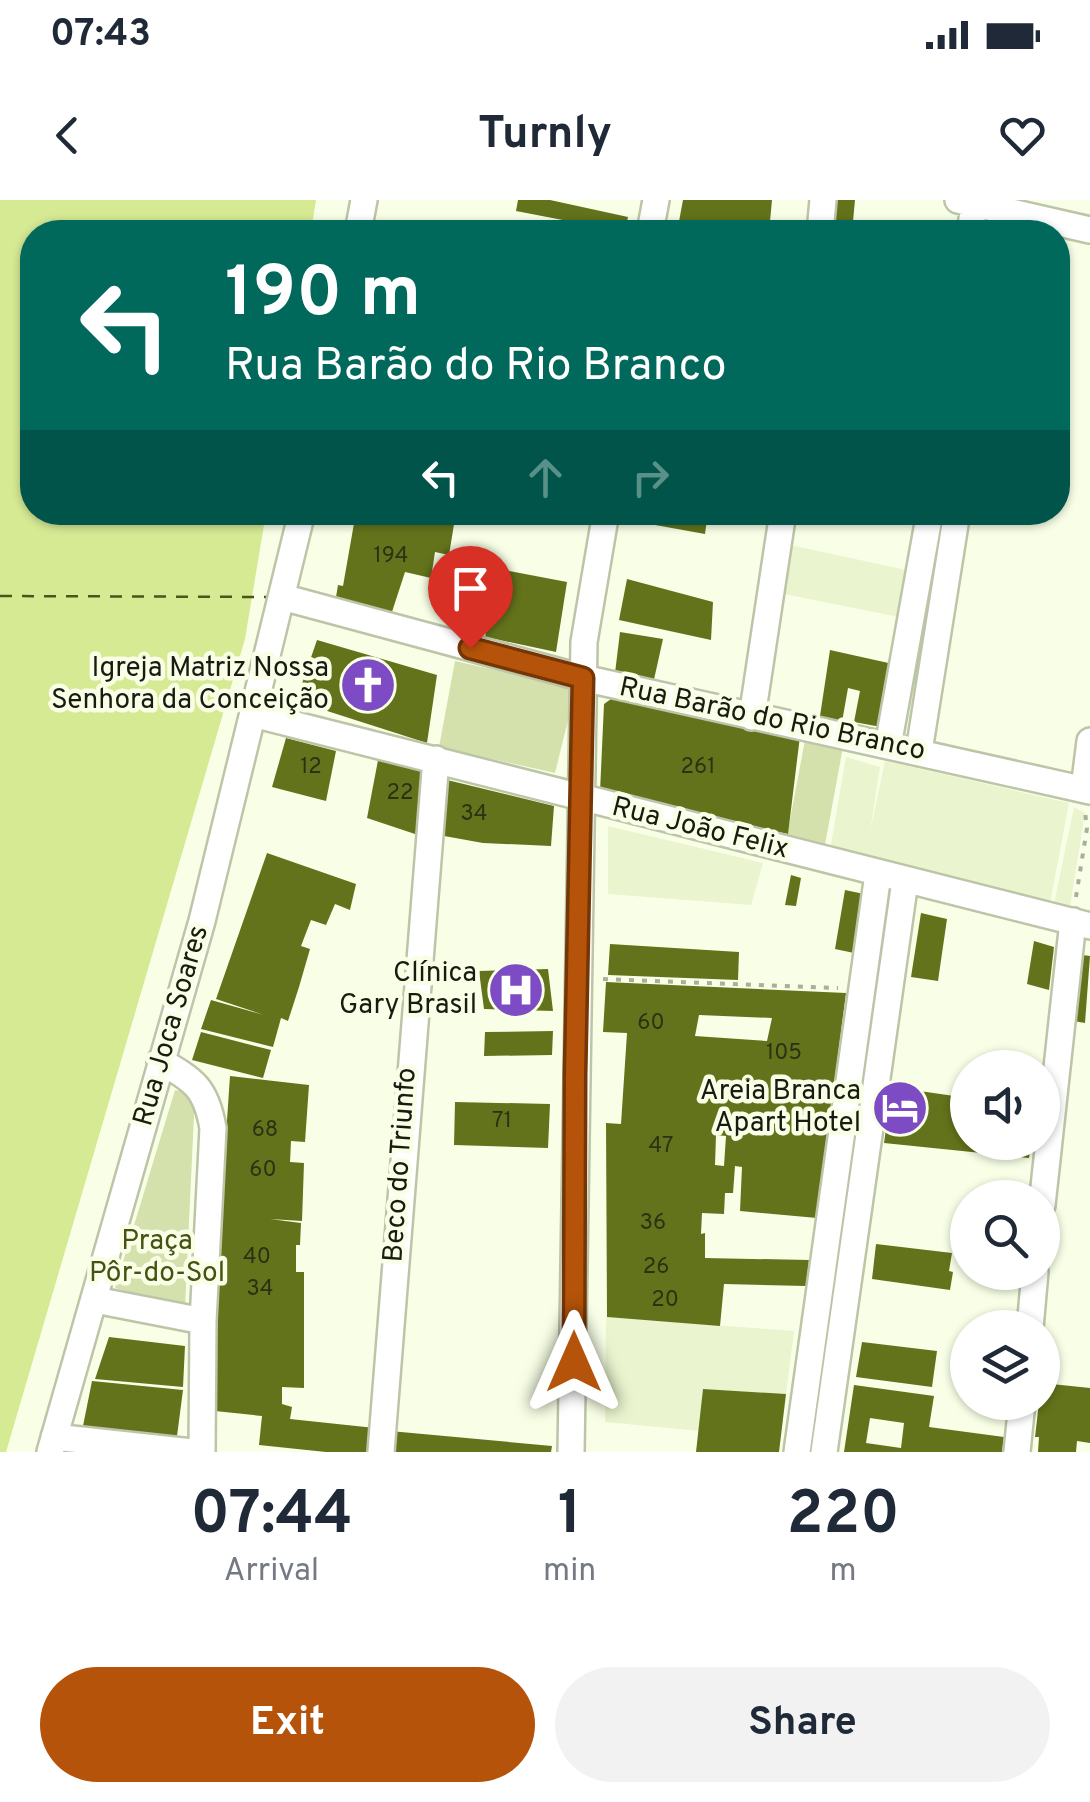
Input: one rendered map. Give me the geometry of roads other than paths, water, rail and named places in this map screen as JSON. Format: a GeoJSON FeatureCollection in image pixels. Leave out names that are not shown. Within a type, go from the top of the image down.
{"type":"FeatureCollection","features":[{"type":"Feature","properties":{"kind":"street"},"geometry":{"type":"LineString","coordinates":[[984,208],[1042,220]]}},
{"type":"Feature","properties":{"kind":"street","name":"Rua Joca Soares"},"geometry":{"type":"LineString","coordinates":[[52,1444],[202,921],[299,525]]}},
{"type":"Feature","properties":{"kind":"street"},"geometry":{"type":"LineString","coordinates":[[571,1452],[584,642],[604,525]]}},
{"type":"Feature","properties":{"kind":"street"},"geometry":{"type":"LineString","coordinates":[[752,717],[781,525]]}},
{"type":"Feature","properties":{"kind":"street"},"geometry":{"type":"LineString","coordinates":[[888,746],[928,525]]}},
{"type":"Feature","properties":{"kind":"street"},"geometry":{"type":"LineString","coordinates":[[919,751],[955,525]]}},
{"type":"Feature","properties":{"kind":"street","name":"Rua Barão do Rio Branco"},"geometry":{"type":"LineString","coordinates":[[282,597],[583,678],[1087,790]]}},
{"type":"Feature","properties":{"kind":"street","name":"Rua João Felix"},"geometry":{"type":"LineString","coordinates":[[253,714],[1081,924]]}},
{"type":"Feature","properties":{"kind":"street"},"geometry":{"type":"LineString","coordinates":[[1087,790],[1090,741]]}},
{"type":"Feature","properties":{"kind":"street","name":"Beco do Triunfo"},"geometry":{"type":"LineString","coordinates":[[381,1452],[436,759]]}},
{"type":"Feature","properties":{"kind":"street"},"geometry":{"type":"LineString","coordinates":[[867,1044],[862,989],[878,874]]}},
{"type":"Feature","properties":{"kind":"street"},"geometry":{"type":"LineString","coordinates":[[796,1452],[825,1344],[867,1044],[906,881]]}},
{"type":"Feature","properties":{"kind":"street"},"geometry":{"type":"LineString","coordinates":[[1045,1180],[1081,924]]}},
{"type":"Feature","properties":{"kind":"street"},"geometry":{"type":"LineString","coordinates":[[160,1060],[195,1082],[213,1128],[203,1321],[202,1452]]}},
{"type":"Feature","properties":{"kind":"street"},"geometry":{"type":"LineString","coordinates":[[96,1300],[203,1321]]}},
{"type":"Feature","properties":{"kind":"street"},"geometry":{"type":"LineString","coordinates":[[824,1452],[825,1344]]}},
{"type":"Feature","properties":{"kind":"street"},"geometry":{"type":"LineString","coordinates":[[1017,1452],[1020,1420]]}},
{"type":"Feature","properties":{"kind":"street"},"geometry":{"type":"LineString","coordinates":[[52,1444],[192,1452]]}},
{"type":"Feature","properties":{"kind":"place","name":"Igreja Matriz Nossa Senhora da Conceição"},"geometry":{"type":"Point","coordinates":[368,685]}},
{"type":"Feature","properties":{"kind":"place","name":"Clínica Gary Brasil"},"geometry":{"type":"Point","coordinates":[516,990]}},
{"type":"Feature","properties":{"kind":"place","name":"Areia Branca Apart Hotel"},"geometry":{"type":"Point","coordinates":[900,1108]}},
{"type":"Feature","properties":{"kind":"park label","name":"Praça Pôr-do-Sol"},"geometry":{"type":"Point","coordinates":[157,1258]}}]}
